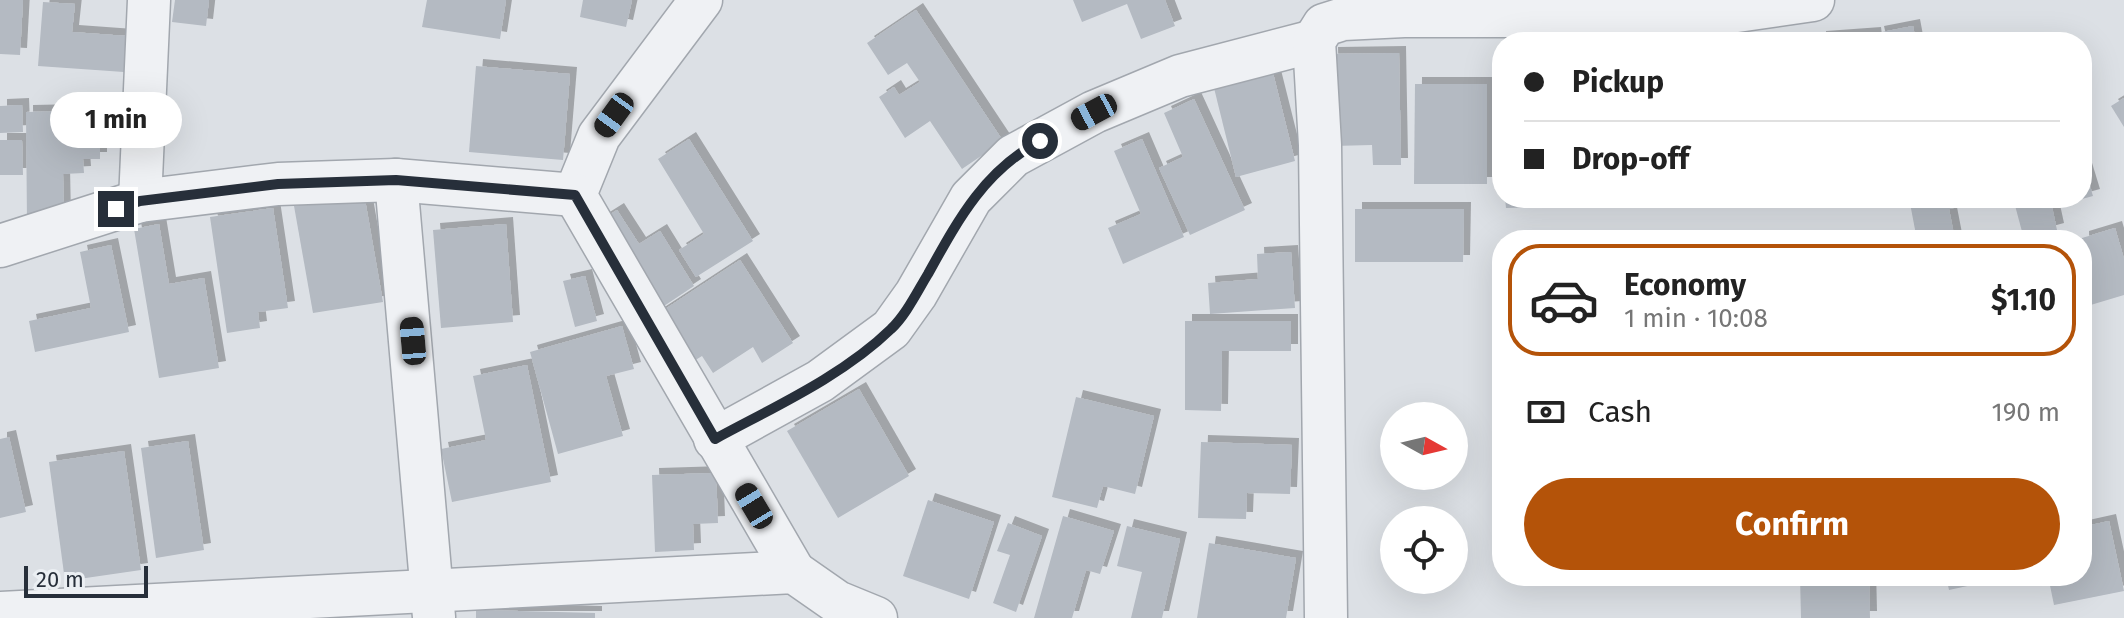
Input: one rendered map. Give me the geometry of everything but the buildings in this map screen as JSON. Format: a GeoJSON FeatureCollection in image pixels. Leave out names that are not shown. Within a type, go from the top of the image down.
{"type":"FeatureCollection","features":[{"type":"Feature","properties":{"kind":"street"},"geometry":{"type":"LineString","coordinates":[[140,201],[149,0]]}},
{"type":"Feature","properties":{"kind":"street"},"geometry":{"type":"LineString","coordinates":[[575,195],[599,136],[701,0]]}},
{"type":"Feature","properties":{"kind":"street"},"geometry":{"type":"LineString","coordinates":[[1326,618],[1320,145],[1314,41],[1324,25],[1343,19],[1702,16],[1813,0]]}},
{"type":"Feature","properties":{"kind":"street"},"geometry":{"type":"LineString","coordinates":[[715,439],[820,381],[891,329],[916,294],[971,198],[1013,156],[1094,112],[1180,76],[1314,41]]}},
{"type":"Feature","properties":{"kind":"street"},"geometry":{"type":"LineString","coordinates":[[396,180],[434,604]]}},
{"type":"Feature","properties":{"kind":"street"},"geometry":{"type":"LineString","coordinates":[[0,246],[140,201],[278,184],[396,180],[575,195]]}},
{"type":"Feature","properties":{"kind":"street"},"geometry":{"type":"LineString","coordinates":[[575,195],[794,572],[837,602],[876,618]]}},
{"type":"Feature","properties":{"kind":"street"},"geometry":{"type":"LineString","coordinates":[[0,613],[434,604],[794,572]]}},
{"type":"Feature","properties":{"kind":"route"},"geometry":{"type":"LineString","coordinates":[[116,209],[140,201],[278,184],[396,180],[575,195],[715,439],[820,381],[891,329],[916,294],[971,198],[1013,156],[1040,141]]}}]}
